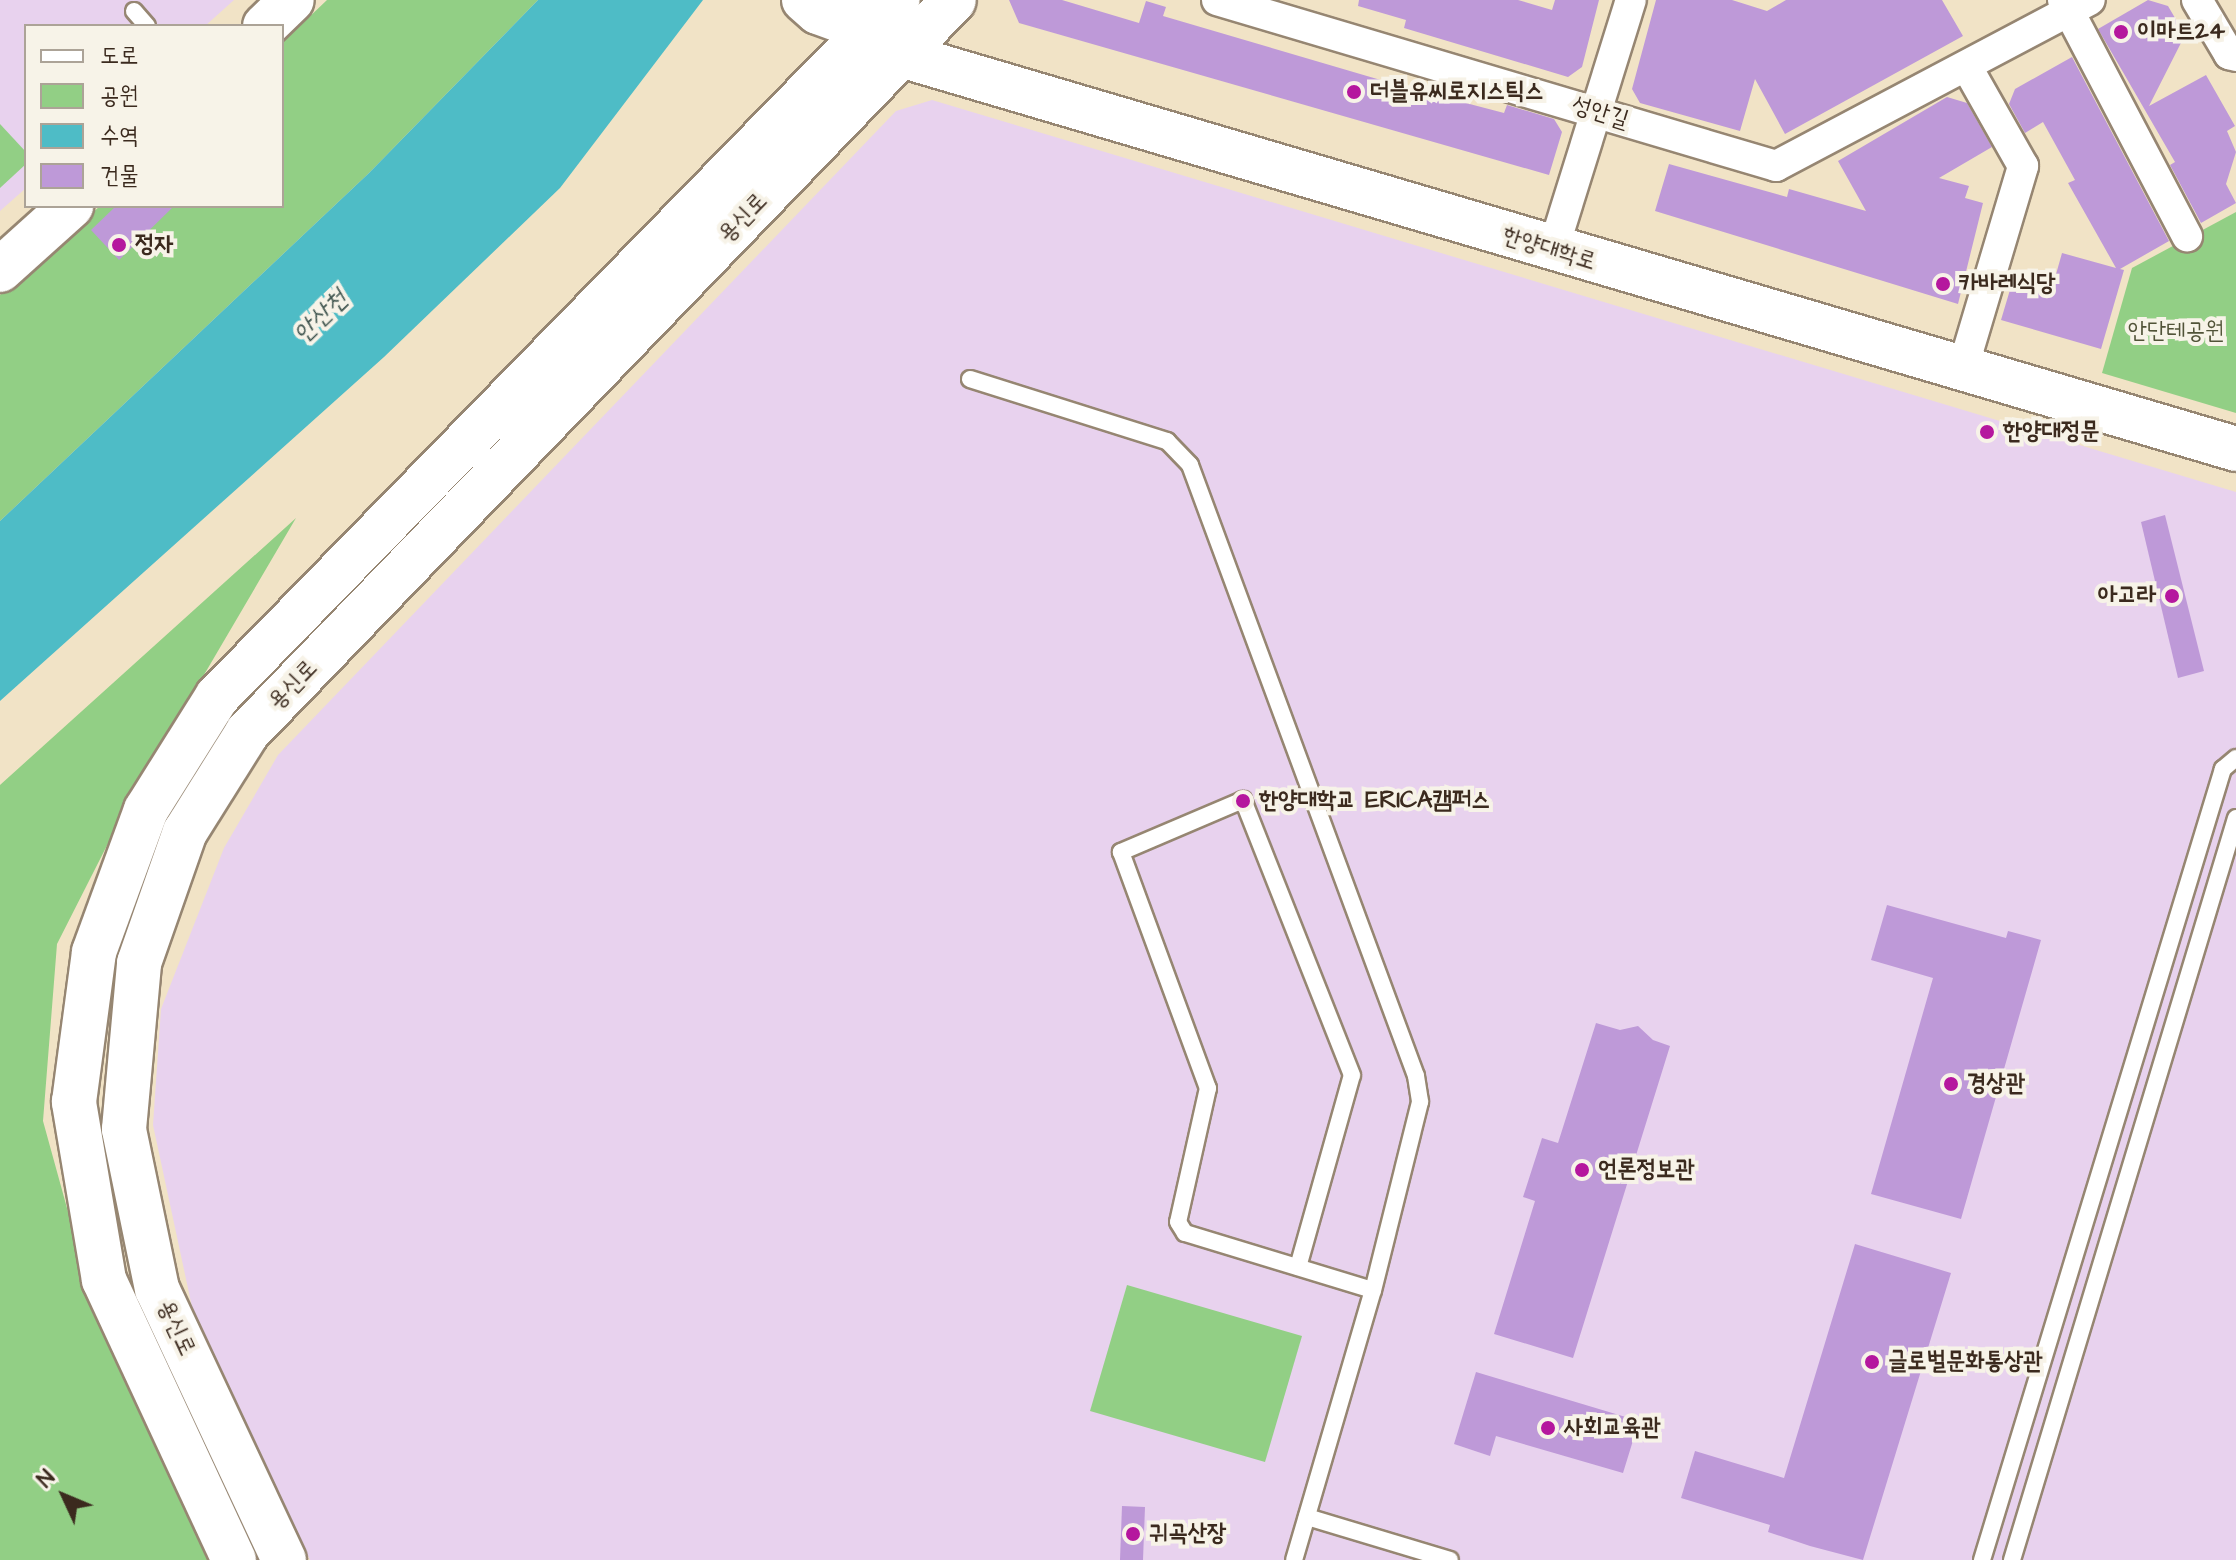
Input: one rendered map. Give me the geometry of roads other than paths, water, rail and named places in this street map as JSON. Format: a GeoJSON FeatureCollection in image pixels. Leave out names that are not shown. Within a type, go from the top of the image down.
{"type":"FeatureCollection","features":[{"type":"Feature","properties":{"kind":"main road"},"geometry":{"type":"LineString","coordinates":[[235,24],[260,0]]}},
{"type":"Feature","properties":{"kind":"main road"},"geometry":{"type":"LineString","coordinates":[[267,24],[292,0]]}},
{"type":"Feature","properties":{"kind":"main road","name":"한양대학로"},"geometry":{"type":"LineString","coordinates":[[804,0],[818,12],[878,21],[1553,250],[2236,449]]}},
{"type":"Feature","properties":{"kind":"main road","name":"용신로"},"geometry":{"type":"LineString","coordinates":[[234,1560],[104,1280],[74,1102],[94,952],[146,810],[217,697],[878,21],[954,0]]}},
{"type":"Feature","properties":{"kind":"main road","name":"용신로"},"geometry":{"type":"LineString","coordinates":[[284,1560],[157,1289],[124,1129],[139,963],[185,832],[247,733],[878,21]]}},
{"type":"Feature","properties":{"kind":"main road"},"geometry":{"type":"LineString","coordinates":[[0,237],[33,208]]}},
{"type":"Feature","properties":{"kind":"main road"},"geometry":{"type":"LineString","coordinates":[[0,270],[69,208]]}},
{"type":"Feature","properties":{"kind":"street","name":"성안길"},"geometry":{"type":"LineString","coordinates":[[1217,0],[1776,166],[1967,67],[2074,4],[2187,236]]}},
{"type":"Feature","properties":{"kind":"street"},"geometry":{"type":"LineString","coordinates":[[1553,250],[1631,0]]}},
{"type":"Feature","properties":{"kind":"street"},"geometry":{"type":"LineString","coordinates":[[2197,0],[2229,54],[2236,56]]}},
{"type":"Feature","properties":{"kind":"street"},"geometry":{"type":"LineString","coordinates":[[1962,371],[2023,166],[1967,67]]}},
{"type":"Feature","properties":{"kind":"lane"},"geometry":{"type":"LineString","coordinates":[[134,11],[145,24]]}},
{"type":"Feature","properties":{"kind":"lane"},"geometry":{"type":"LineString","coordinates":[[970,379],[1167,441],[1190,465],[1416,1076],[1420,1102],[1373,1290],[1294,1560]]}},
{"type":"Feature","properties":{"kind":"lane"},"geometry":{"type":"LineString","coordinates":[[1982,1560],[2223,769],[2236,758]]}},
{"type":"Feature","properties":{"kind":"lane"},"geometry":{"type":"LineString","coordinates":[[1298,1267],[1352,1075],[1243,800],[1124,848],[1121,858],[1208,1088],[1178,1222],[1185,1233],[1373,1290]]}},
{"type":"Feature","properties":{"kind":"lane"},"geometry":{"type":"LineString","coordinates":[[2012,1560],[2236,818]]}},
{"type":"Feature","properties":{"kind":"lane"},"geometry":{"type":"LineString","coordinates":[[1307,1517],[1450,1560]]}},
{"type":"Feature","properties":{"kind":"water","name":"안산천"},"geometry":{"type":"Polygon","coordinates":[[[538,0],[703,0],[560,188],[384,357],[0,701],[0,521],[369,173],[538,0]]]}},
{"type":"Feature","properties":{"kind":"place","name":"이마트24"},"geometry":{"type":"Point","coordinates":[2121,32]}},
{"type":"Feature","properties":{"kind":"place","name":"더블유씨로지스틱스"},"geometry":{"type":"Point","coordinates":[1354,92]}},
{"type":"Feature","properties":{"kind":"place","name":"정자"},"geometry":{"type":"Point","coordinates":[119,245]}},
{"type":"Feature","properties":{"kind":"place","name":"카바레식당"},"geometry":{"type":"Point","coordinates":[1943,284]}},
{"type":"Feature","properties":{"kind":"place","name":"한양대정문"},"geometry":{"type":"Point","coordinates":[1987,432]}},
{"type":"Feature","properties":{"kind":"place","name":"아고라"},"geometry":{"type":"Point","coordinates":[2172,596]}},
{"type":"Feature","properties":{"kind":"place","name":"한양대학교 ERICA캠퍼스"},"geometry":{"type":"Point","coordinates":[1243,801]}},
{"type":"Feature","properties":{"kind":"place","name":"경상관"},"geometry":{"type":"Point","coordinates":[1951,1084]}},
{"type":"Feature","properties":{"kind":"place","name":"언론정보관"},"geometry":{"type":"Point","coordinates":[1582,1170]}},
{"type":"Feature","properties":{"kind":"place","name":"글로벌문화통상관"},"geometry":{"type":"Point","coordinates":[1872,1362]}},
{"type":"Feature","properties":{"kind":"place","name":"사회교육관"},"geometry":{"type":"Point","coordinates":[1548,1428]}},
{"type":"Feature","properties":{"kind":"place","name":"귀곡산장"},"geometry":{"type":"Point","coordinates":[1133,1534]}},
{"type":"Feature","properties":{"kind":"park label","name":"안단테공원"},"geometry":{"type":"Point","coordinates":[2176,332]}}]}
